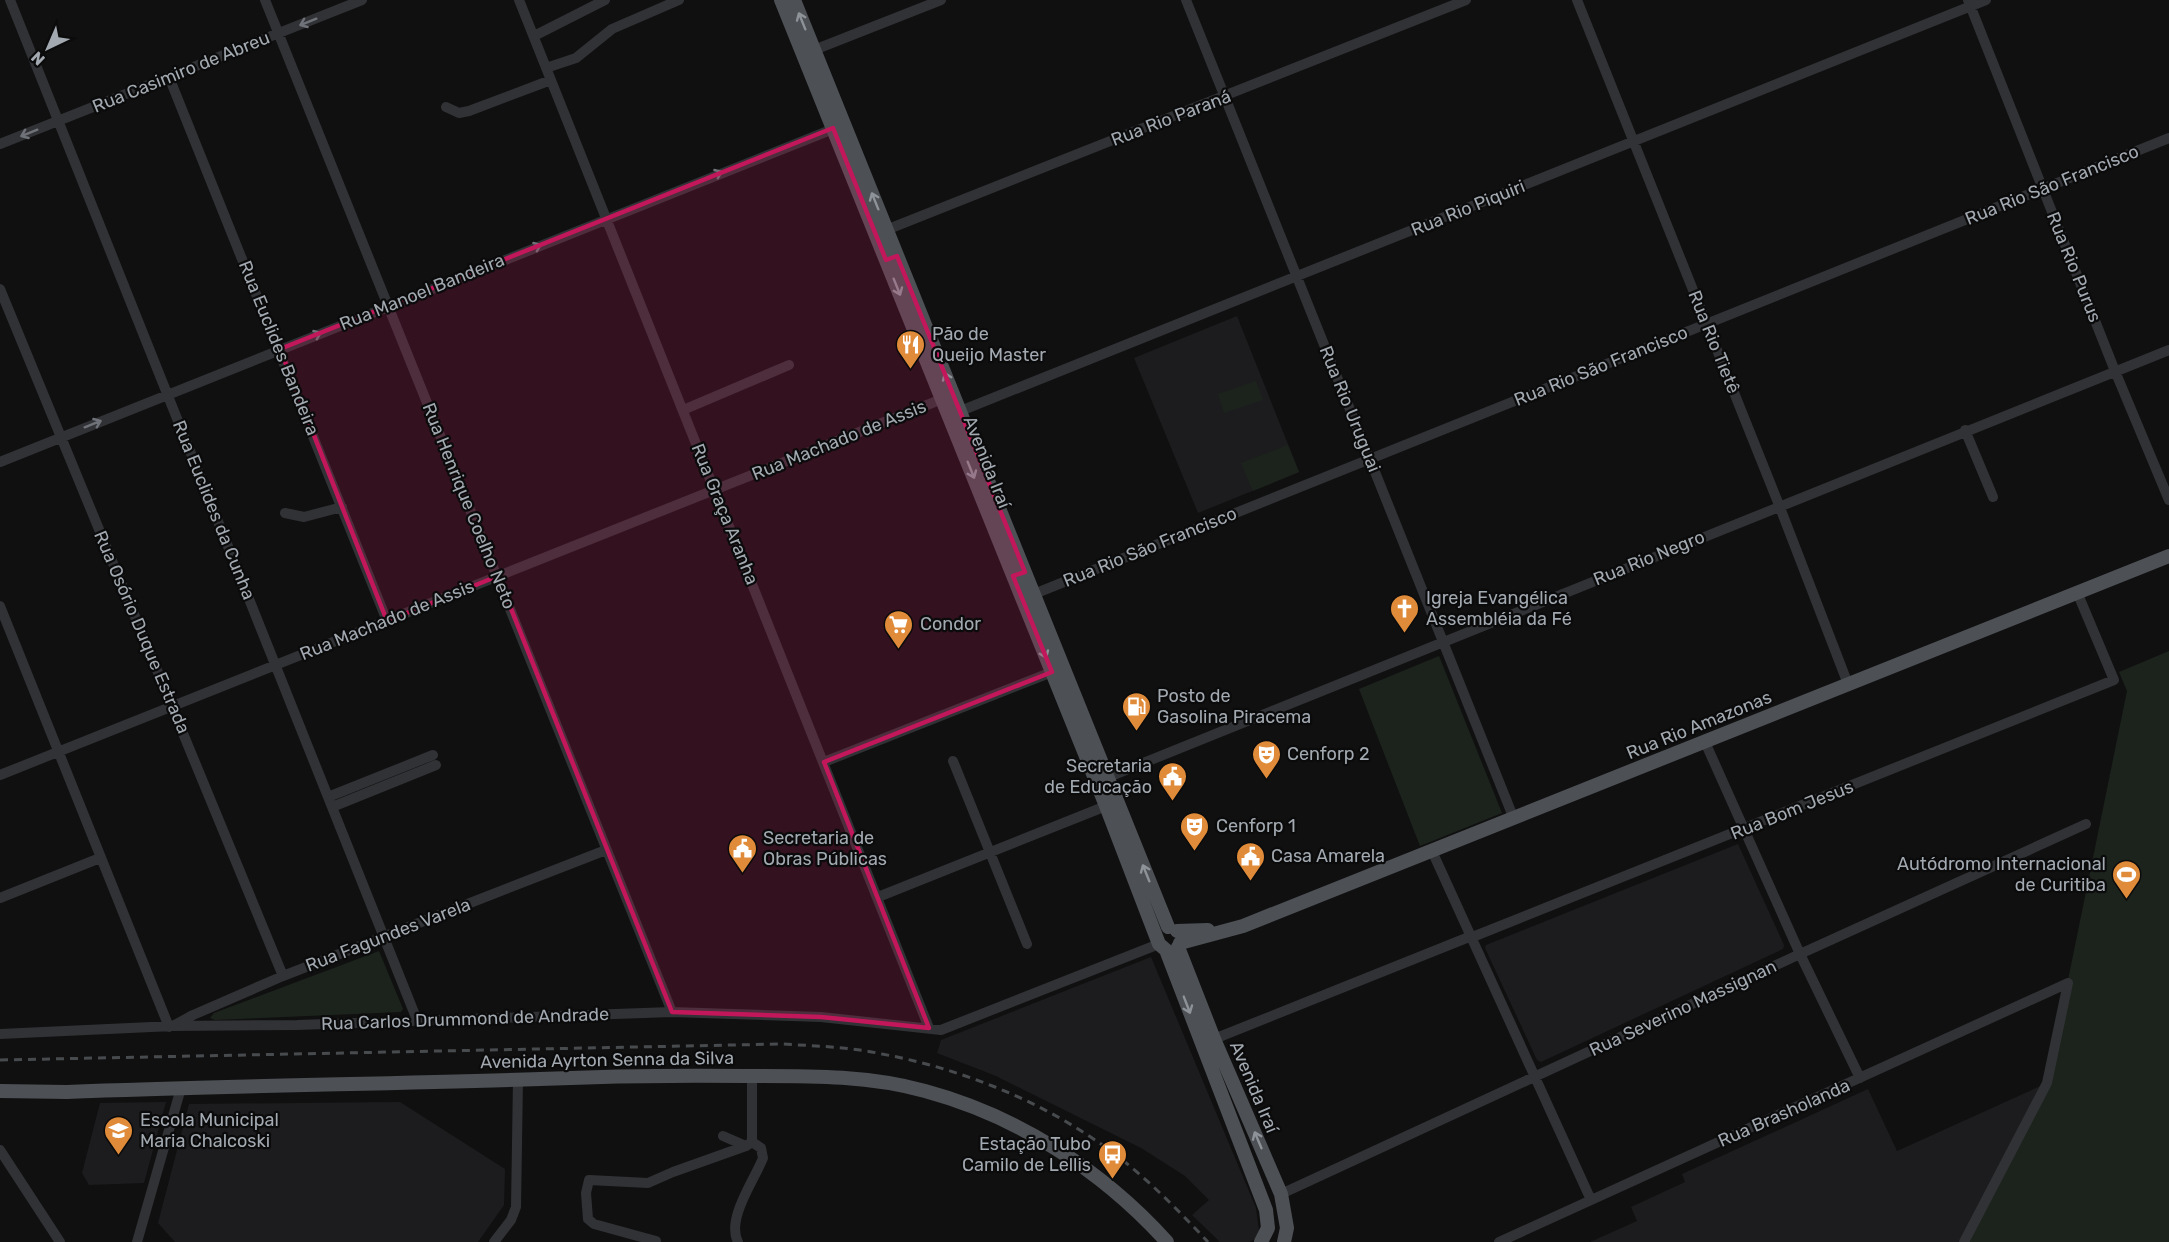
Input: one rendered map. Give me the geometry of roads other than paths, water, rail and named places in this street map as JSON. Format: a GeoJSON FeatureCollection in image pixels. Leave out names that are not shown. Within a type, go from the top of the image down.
{"type":"FeatureCollection","features":[{"type":"Feature","properties":{"kind":"main road","name":"Avenida Iraí"},"geometry":{"type":"LineString","coordinates":[[781,0],[839,126],[1019,574],[1052,672],[1102,779],[1170,940],[1266,1210],[1268,1228],[1261,1242]]}},
{"type":"Feature","properties":{"kind":"main road","name":"Avenida Iraí"},"geometry":{"type":"LineString","coordinates":[[794,0],[814,50],[827,98]]}},
{"type":"Feature","properties":{"kind":"main road","name":"Avenida Iraí"},"geometry":{"type":"LineString","coordinates":[[892,258],[942,399],[954,413]]}},
{"type":"Feature","properties":{"kind":"main road","name":"Rua Rio Amazonas"},"geometry":{"type":"LineString","coordinates":[[1170,940],[1204,930],[1243,926],[2169,556]]}},
{"type":"Feature","properties":{"kind":"main road","name":"Avenida Iraí"},"geometry":{"type":"LineString","coordinates":[[1019,574],[1034,594],[1102,779],[1106,806],[1170,940],[1188,971],[1214,1039],[1281,1194],[1286,1235]]}},
{"type":"Feature","properties":{"kind":"main road"},"geometry":{"type":"LineString","coordinates":[[1188,971],[1188,962],[1192,952],[1243,926]]}},
{"type":"Feature","properties":{"kind":"main road","name":"Avenida Ayrton Senna da Silva"},"geometry":{"type":"LineString","coordinates":[[0,1091],[67,1092],[642,1075],[846,1076],[895,1083],[953,1099],[990,1113],[1044,1141],[1077,1162],[1127,1203],[1167,1242]]}},
{"type":"Feature","properties":{"kind":"street","name":"Rua Euclides da Cunha"},"geometry":{"type":"LineString","coordinates":[[10,0],[417,1020]]}},
{"type":"Feature","properties":{"kind":"street","name":"Rua Henrique Coelho Neto"},"geometry":{"type":"LineString","coordinates":[[265,0],[672,1012]]}},
{"type":"Feature","properties":{"kind":"street","name":"Rua Casimiro de Abreu"},"geometry":{"type":"LineString","coordinates":[[0,144],[362,0]]}},
{"type":"Feature","properties":{"kind":"street","name":"Rua Graça Aranha"},"geometry":{"type":"LineString","coordinates":[[519,0],[524,23],[534,36],[929,1028]]}},
{"type":"Feature","properties":{"kind":"street"},"geometry":{"type":"LineString","coordinates":[[534,36],[590,3],[605,0]]}},
{"type":"Feature","properties":{"kind":"street"},"geometry":{"type":"LineString","coordinates":[[546,68],[576,58],[612,29],[679,0]]}},
{"type":"Feature","properties":{"kind":"street"},"geometry":{"type":"LineString","coordinates":[[814,50],[941,0]]}},
{"type":"Feature","properties":{"kind":"street","name":"Rua Rio Uruguai"},"geometry":{"type":"LineString","coordinates":[[1186,0],[1514,819]]}},
{"type":"Feature","properties":{"kind":"street","name":"Rua Rio Paraná"},"geometry":{"type":"LineString","coordinates":[[881,232],[1224,98],[1466,0]]}},
{"type":"Feature","properties":{"kind":"street","name":"Rua Rio Tietê"},"geometry":{"type":"LineString","coordinates":[[1577,0],[1848,684]]}},
{"type":"Feature","properties":{"kind":"street","name":"Rua Rio Piquiri"},"geometry":{"type":"LineString","coordinates":[[954,413],[1634,141],[1969,3],[1986,0]]}},
{"type":"Feature","properties":{"kind":"street","name":"Rua Rio Purus"},"geometry":{"type":"LineString","coordinates":[[1969,3],[2115,371],[2169,500]]}},
{"type":"Feature","properties":{"kind":"street","name":"Rua Euclides Bandeira"},"geometry":{"type":"LineString","coordinates":[[169,77],[280,349],[387,621]]}},
{"type":"Feature","properties":{"kind":"street"},"geometry":{"type":"LineString","coordinates":[[446,107],[459,113],[469,111],[551,80]]}},
{"type":"Feature","properties":{"kind":"street","name":"Rua Manoel Bandeira"},"geometry":{"type":"LineString","coordinates":[[0,462],[839,126]]}},
{"type":"Feature","properties":{"kind":"street","name":"Rua Rio São Francisco"},"geometry":{"type":"LineString","coordinates":[[1034,594],[2169,138]]}},
{"type":"Feature","properties":{"kind":"street","name":"Rua Osório Duque Estrada"},"geometry":{"type":"LineString","coordinates":[[0,289],[283,976]]}},
{"type":"Feature","properties":{"kind":"street","name":"Rua Rio Negro"},"geometry":{"type":"LineString","coordinates":[[1102,779],[1965,430],[2169,350]]}},
{"type":"Feature","properties":{"kind":"street"},"geometry":{"type":"LineString","coordinates":[[683,410],[789,365]]}},
{"type":"Feature","properties":{"kind":"street","name":"Rua Machado de Assis"},"geometry":{"type":"LineString","coordinates":[[0,775],[942,399]]}},
{"type":"Feature","properties":{"kind":"street"},"geometry":{"type":"LineString","coordinates":[[1965,430],[1993,497]]}},
{"type":"Feature","properties":{"kind":"street"},"geometry":{"type":"LineString","coordinates":[[285,513],[303,517],[342,507]]}},
{"type":"Feature","properties":{"kind":"street","name":"Rua Bom Jesus"},"geometry":{"type":"LineString","coordinates":[[1214,1039],[1744,830],[2114,680],[2077,592]]}},
{"type":"Feature","properties":{"kind":"street"},"geometry":{"type":"LineString","coordinates":[[1,614],[171,1026]]}},
{"type":"Feature","properties":{"kind":"street"},"geometry":{"type":"LineString","coordinates":[[824,762],[1052,672]]}},
{"type":"Feature","properties":{"kind":"street"},"geometry":{"type":"LineString","coordinates":[[1705,742],[1800,954],[1860,1078]]}},
{"type":"Feature","properties":{"kind":"street"},"geometry":{"type":"LineString","coordinates":[[330,802],[435,760]]}},
{"type":"Feature","properties":{"kind":"street"},"geometry":{"type":"LineString","coordinates":[[953,761],[1027,944]]}},
{"type":"Feature","properties":{"kind":"street"},"geometry":{"type":"LineString","coordinates":[[878,897],[1106,806]]}},
{"type":"Feature","properties":{"kind":"street","name":"Rua Severino Massignan"},"geometry":{"type":"LineString","coordinates":[[1281,1194],[2086,824]]}},
{"type":"Feature","properties":{"kind":"street","name":"Rua Fagundes Varela"},"geometry":{"type":"LineString","coordinates":[[171,1026],[193,1014],[283,976],[606,850]]}},
{"type":"Feature","properties":{"kind":"street"},"geometry":{"type":"LineString","coordinates":[[1432,851],[1533,1078],[1591,1200]]}},
{"type":"Feature","properties":{"kind":"street"},"geometry":{"type":"LineString","coordinates":[[0,898],[100,858]]}},
{"type":"Feature","properties":{"kind":"street","name":"Rua Carlos Drummond de Andrade"},"geometry":{"type":"LineString","coordinates":[[0,1034],[171,1026],[297,1025],[672,1012],[821,1017],[941,1030],[1170,940]]}},
{"type":"Feature","properties":{"kind":"street","name":"Rua Brasholanda"},"geometry":{"type":"LineString","coordinates":[[1499,1242],[2068,983],[2047,1083],[1964,1242]]}},
{"type":"Feature","properties":{"kind":"street"},"geometry":{"type":"LineString","coordinates":[[749,1144],[752,1076]]}},
{"type":"Feature","properties":{"kind":"street"},"geometry":{"type":"LineString","coordinates":[[494,1242],[511,1220],[516,1207],[518,1079]]}},
{"type":"Feature","properties":{"kind":"street"},"geometry":{"type":"LineString","coordinates":[[137,1242],[181,1088]]}},
{"type":"Feature","properties":{"kind":"street"},"geometry":{"type":"LineString","coordinates":[[723,1136],[761,1148],[763,1158],[736,1216],[735,1236],[738,1242]]}},
{"type":"Feature","properties":{"kind":"street"},"geometry":{"type":"LineString","coordinates":[[656,1241],[594,1224],[588,1219],[586,1193],[589,1180],[648,1184],[672,1169],[749,1144]]}},
{"type":"Feature","properties":{"kind":"street"},"geometry":{"type":"LineString","coordinates":[[0,1150],[60,1242]]}},
{"type":"Feature","properties":{"kind":"street","name":"Avenida Iraí"},"geometry":{"type":"LineString","coordinates":[[1286,1235],[1294,1242]]}},
{"type":"Feature","properties":{"kind":"railway"},"geometry":{"type":"LineString","coordinates":[[0,1060],[782,1044],[858,1050],[942,1068],[1000,1089],[1056,1116],[1108,1149],[1135,1170],[1208,1242]]}},
{"type":"Feature","properties":{"kind":"place","name":"Pão de Queijo Master"},"geometry":{"type":"Point","coordinates":[911,370]}},
{"type":"Feature","properties":{"kind":"place","name":"Igreja Evangélica Assembléia da Fé"},"geometry":{"type":"Point","coordinates":[1405,634]}},
{"type":"Feature","properties":{"kind":"place","name":"Condor"},"geometry":{"type":"Point","coordinates":[899,650]}},
{"type":"Feature","properties":{"kind":"place","name":"Posto de Gasolina Piracema"},"geometry":{"type":"Point","coordinates":[1136,732]}},
{"type":"Feature","properties":{"kind":"place","name":"Cenforp 2"},"geometry":{"type":"Point","coordinates":[1266,780]}},
{"type":"Feature","properties":{"kind":"place","name":"Secretaria de Educação"},"geometry":{"type":"Point","coordinates":[1173,802]}},
{"type":"Feature","properties":{"kind":"place","name":"Cenforp 1"},"geometry":{"type":"Point","coordinates":[1195,852]}},
{"type":"Feature","properties":{"kind":"place","name":"Secretaria de Obras Públicas"},"geometry":{"type":"Point","coordinates":[742,874]}},
{"type":"Feature","properties":{"kind":"place","name":"Casa Amarela"},"geometry":{"type":"Point","coordinates":[1250,882]}},
{"type":"Feature","properties":{"kind":"place","name":"Autódromo Internacional de Curitiba"},"geometry":{"type":"Point","coordinates":[2127,900]}},
{"type":"Feature","properties":{"kind":"place","name":"Escola Municipal Maria Chalcoski"},"geometry":{"type":"Point","coordinates":[119,1156]}},
{"type":"Feature","properties":{"kind":"place","name":"Estação Tubo Camilo de Lellis"},"geometry":{"type":"Point","coordinates":[1112,1180]}}]}
